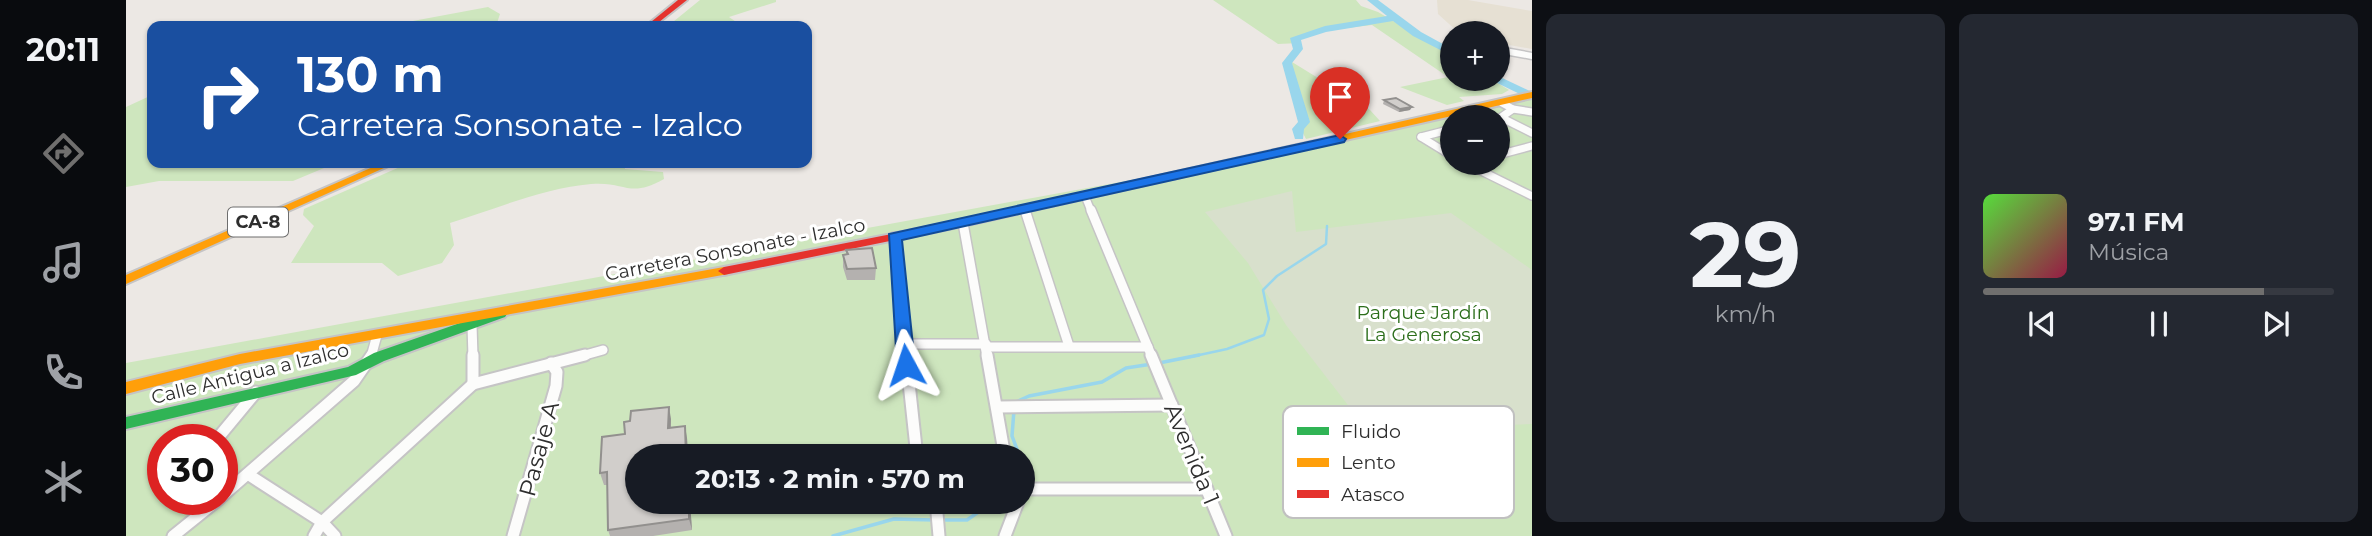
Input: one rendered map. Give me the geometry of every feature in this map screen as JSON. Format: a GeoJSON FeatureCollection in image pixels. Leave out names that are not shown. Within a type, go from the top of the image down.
{"type":"FeatureCollection","features":[{"type":"Feature","properties":{"kind":"main road"},"geometry":{"type":"LineString","coordinates":[[656,21],[683,0]]}},
{"type":"Feature","properties":{"kind":"main road"},"geometry":{"type":"LineString","coordinates":[[663,21],[689,0]]}},
{"type":"Feature","properties":{"kind":"main road","name":"Carretera Sonsonate - Izalco"},"geometry":{"type":"LineString","coordinates":[[1510,105],[1527,97]]}},
{"type":"Feature","properties":{"kind":"main road","name":"Carretera Sonsonate - Izalco"},"geometry":{"type":"LineString","coordinates":[[240,359],[500,314],[894,237],[1440,120]]}},
{"type":"Feature","properties":{"kind":"main road","name":"CA-8"},"geometry":{"type":"LineString","coordinates":[[126,274],[367,168]]}},
{"type":"Feature","properties":{"kind":"main road","name":"CA-8"},"geometry":{"type":"LineString","coordinates":[[126,283],[379,168]]}},
{"type":"Feature","properties":{"kind":"main road","name":"Calle Antigua a Izalco"},"geometry":{"type":"LineString","coordinates":[[126,423],[351,371],[370,361],[500,314]]}},
{"type":"Feature","properties":{"kind":"main road"},"geometry":{"type":"LineString","coordinates":[[126,376],[240,359]]}},
{"type":"Feature","properties":{"kind":"main road"},"geometry":{"type":"LineString","coordinates":[[126,382],[240,359]]}},
{"type":"Feature","properties":{"kind":"main road"},"geometry":{"type":"LineString","coordinates":[[126,388],[240,359]]}},
{"type":"Feature","properties":{"kind":"street"},"geometry":{"type":"LineString","coordinates":[[1510,52],[1532,56]]}},
{"type":"Feature","properties":{"kind":"street"},"geometry":{"type":"LineString","coordinates":[[1510,106],[1532,112]]}},
{"type":"Feature","properties":{"kind":"street"},"geometry":{"type":"LineString","coordinates":[[1510,123],[1532,133]]}},
{"type":"Feature","properties":{"kind":"street"},"geometry":{"type":"LineString","coordinates":[[1440,132],[1421,137],[1440,149]]}},
{"type":"Feature","properties":{"kind":"street"},"geometry":{"type":"LineString","coordinates":[[1510,152],[1532,146]]}},
{"type":"Feature","properties":{"kind":"street"},"geometry":{"type":"LineString","coordinates":[[1490,175],[1532,196]]}},
{"type":"Feature","properties":{"kind":"street","name":"Avenida 1"},"geometry":{"type":"LineString","coordinates":[[1085,196],[1226,536]]}},
{"type":"Feature","properties":{"kind":"street"},"geometry":{"type":"LineString","coordinates":[[1025,209],[1069,346]]}},
{"type":"Feature","properties":{"kind":"street"},"geometry":{"type":"LineString","coordinates":[[963,223],[986,345],[1002,407],[1004,444]]}},
{"type":"Feature","properties":{"kind":"street"},"geometry":{"type":"LineString","coordinates":[[894,237],[916,444]]}},
{"type":"Feature","properties":{"kind":"street"},"geometry":{"type":"LineString","coordinates":[[472,325],[473,384]]}},
{"type":"Feature","properties":{"kind":"street"},"geometry":{"type":"LineString","coordinates":[[238,484],[354,381],[370,361],[377,335]]}},
{"type":"Feature","properties":{"kind":"street"},"geometry":{"type":"LineString","coordinates":[[904,344],[1069,346],[1150,351]]}},
{"type":"Feature","properties":{"kind":"street"},"geometry":{"type":"LineString","coordinates":[[314,536],[323,522],[473,384],[603,350]]}},
{"type":"Feature","properties":{"kind":"street","name":"Pasaje A"},"geometry":{"type":"LineString","coordinates":[[513,536],[558,377],[551,363]]}},
{"type":"Feature","properties":{"kind":"street"},"geometry":{"type":"LineString","coordinates":[[229,424],[256,392]]}},
{"type":"Feature","properties":{"kind":"street"},"geometry":{"type":"LineString","coordinates":[[1002,407],[1172,405]]}},
{"type":"Feature","properties":{"kind":"street"},"geometry":{"type":"LineString","coordinates":[[249,475],[323,522],[335,536]]}},
{"type":"Feature","properties":{"kind":"street"},"geometry":{"type":"LineString","coordinates":[[1035,490],[1207,489]]}},
{"type":"Feature","properties":{"kind":"street"},"geometry":{"type":"LineString","coordinates":[[938,514],[939,536]]}},
{"type":"Feature","properties":{"kind":"street"},"geometry":{"type":"LineString","coordinates":[[1005,536],[1013,514]]}},
{"type":"Feature","properties":{"kind":"street"},"geometry":{"type":"LineString","coordinates":[[173,536],[200,515]]}},
{"type":"Feature","properties":{"kind":"shaded area"},"geometry":{"type":"Polygon","coordinates":[[[1437,0],[1468,0],[1532,11],[1532,49],[1510,45],[1510,21],[1446,21],[1438,14],[1437,0]]]}},
{"type":"Feature","properties":{"kind":"green space"},"geometry":{"type":"Polygon","coordinates":[[[700,0],[776,0],[729,17],[735,21],[674,21],[700,0]]]}},
{"type":"Feature","properties":{"kind":"green space"},"geometry":{"type":"Polygon","coordinates":[[[1213,0],[1356,0],[1361,6],[1378,12],[1440,49],[1440,72],[1372,25],[1330,30],[1299,39],[1300,43],[1278,44],[1213,0]]]}},
{"type":"Feature","properties":{"kind":"green space"},"geometry":{"type":"Polygon","coordinates":[[[488,7],[500,14],[498,21],[413,21],[488,7]]]}},
{"type":"Feature","properties":{"kind":"green space"},"geometry":{"type":"Polygon","coordinates":[[[1292,62],[1370,110],[1380,121],[1306,139],[1301,129],[1308,123],[1293,84],[1292,62]]]}},
{"type":"Feature","properties":{"kind":"green space"},"geometry":{"type":"Polygon","coordinates":[[[1440,79],[1440,91],[1507,91],[1502,94],[1459,97],[1464,101],[1447,105],[1400,87],[1440,79]]]}},
{"type":"Feature","properties":{"kind":"green space"},"geometry":{"type":"Polygon","coordinates":[[[1532,92],[1532,536],[126,536],[126,363],[1230,162],[1440,113],[1440,175],[1510,175],[1510,105],[1476,105],[1532,92]]]}},
{"type":"Feature","properties":{"kind":"green space"},"geometry":{"type":"Polygon","coordinates":[[[147,97],[147,168],[324,168],[293,181],[159,181],[126,187],[126,107],[147,97]]]}},
{"type":"Feature","properties":{"kind":"green space"},"geometry":{"type":"Polygon","coordinates":[[[398,168],[625,168],[663,172],[664,179],[635,189],[603,184],[573,186],[450,223],[454,245],[442,263],[398,276],[382,263],[291,263],[314,226],[303,215],[304,209],[398,168]]]}},
{"type":"Feature","properties":{"kind":"green space","name":"Parque Jardín La Generosa"},"geometry":{"type":"Polygon","coordinates":[[[1292,191],[1296,232],[1451,213],[1532,270],[1532,424],[1514,425],[1514,406],[1349,406],[1286,325],[1248,263],[1205,212],[1292,191]]]}},
{"type":"Feature","properties":{"kind":"building"},"geometry":{"type":"Polygon","coordinates":[[[1396,98],[1412,107],[1400,109],[1384,100],[1396,98]]]}},
{"type":"Feature","properties":{"kind":"building"},"geometry":{"type":"Polygon","coordinates":[[[872,248],[876,268],[847,269],[843,255],[848,254],[846,250],[872,248]]]}},
{"type":"Feature","properties":{"kind":"building"},"geometry":{"type":"Polygon","coordinates":[[[669,407],[668,428],[685,426],[686,444],[625,444],[625,514],[689,514],[689,519],[608,530],[607,472],[600,473],[602,437],[625,434],[624,422],[630,421],[631,411],[669,407]]]}},
{"type":"Feature","properties":{"kind":"waterway"},"geometry":{"type":"LineString","coordinates":[[1372,0],[1395,17]]}},
{"type":"Feature","properties":{"kind":"waterway"},"geometry":{"type":"LineString","coordinates":[[1299,136],[1298,129],[1304,122],[1287,63],[1298,49],[1295,38],[1325,29],[1395,17]]}},
{"type":"Feature","properties":{"kind":"waterway"},"geometry":{"type":"LineString","coordinates":[[1395,17],[1440,46]]}},
{"type":"Feature","properties":{"kind":"waterway"},"geometry":{"type":"LineString","coordinates":[[1510,86],[1532,97]]}},
{"type":"Feature","properties":{"kind":"waterway"},"geometry":{"type":"LineString","coordinates":[[1190,357],[1227,349],[1264,335],[1269,319],[1263,290],[1277,276],[1326,244],[1327,226]]}},
{"type":"Feature","properties":{"kind":"waterway"},"geometry":{"type":"LineString","coordinates":[[1159,363],[1199,355]]}},
{"type":"Feature","properties":{"kind":"waterway"},"geometry":{"type":"LineString","coordinates":[[1018,401],[1029,396],[1102,382],[1126,368],[1152,364]]}},
{"type":"Feature","properties":{"kind":"waterway"},"geometry":{"type":"LineString","coordinates":[[1014,410],[1012,436],[1015,444]]}},
{"type":"Feature","properties":{"kind":"waterway"},"geometry":{"type":"LineString","coordinates":[[943,520],[967,520],[976,514]]}},
{"type":"Feature","properties":{"kind":"waterway"},"geometry":{"type":"LineString","coordinates":[[833,536],[894,519],[933,520]]}},
{"type":"Feature","properties":{"kind":"traffic: fast"},"geometry":{"type":"LineString","coordinates":[[126,423],[351,371],[379,357],[500,314]]}},
{"type":"Feature","properties":{"kind":"traffic: slow"},"geometry":{"type":"LineString","coordinates":[[1172,176],[1532,95]]}},
{"type":"Feature","properties":{"kind":"traffic: slow"},"geometry":{"type":"LineString","coordinates":[[126,280],[379,168]]}},
{"type":"Feature","properties":{"kind":"traffic: slow"},"geometry":{"type":"LineString","coordinates":[[240,359],[724,271]]}},
{"type":"Feature","properties":{"kind":"traffic: slow"},"geometry":{"type":"LineString","coordinates":[[126,388],[240,359]]}},
{"type":"Feature","properties":{"kind":"traffic: jam"},"geometry":{"type":"LineString","coordinates":[[656,21],[683,0]]}},
{"type":"Feature","properties":{"kind":"traffic: jam"},"geometry":{"type":"LineString","coordinates":[[724,271],[963,223],[1172,176]]}},
{"type":"Feature","properties":{"kind":"route"},"geometry":{"type":"LineString","coordinates":[[906,365],[894,237],[1340,139]]}}]}
